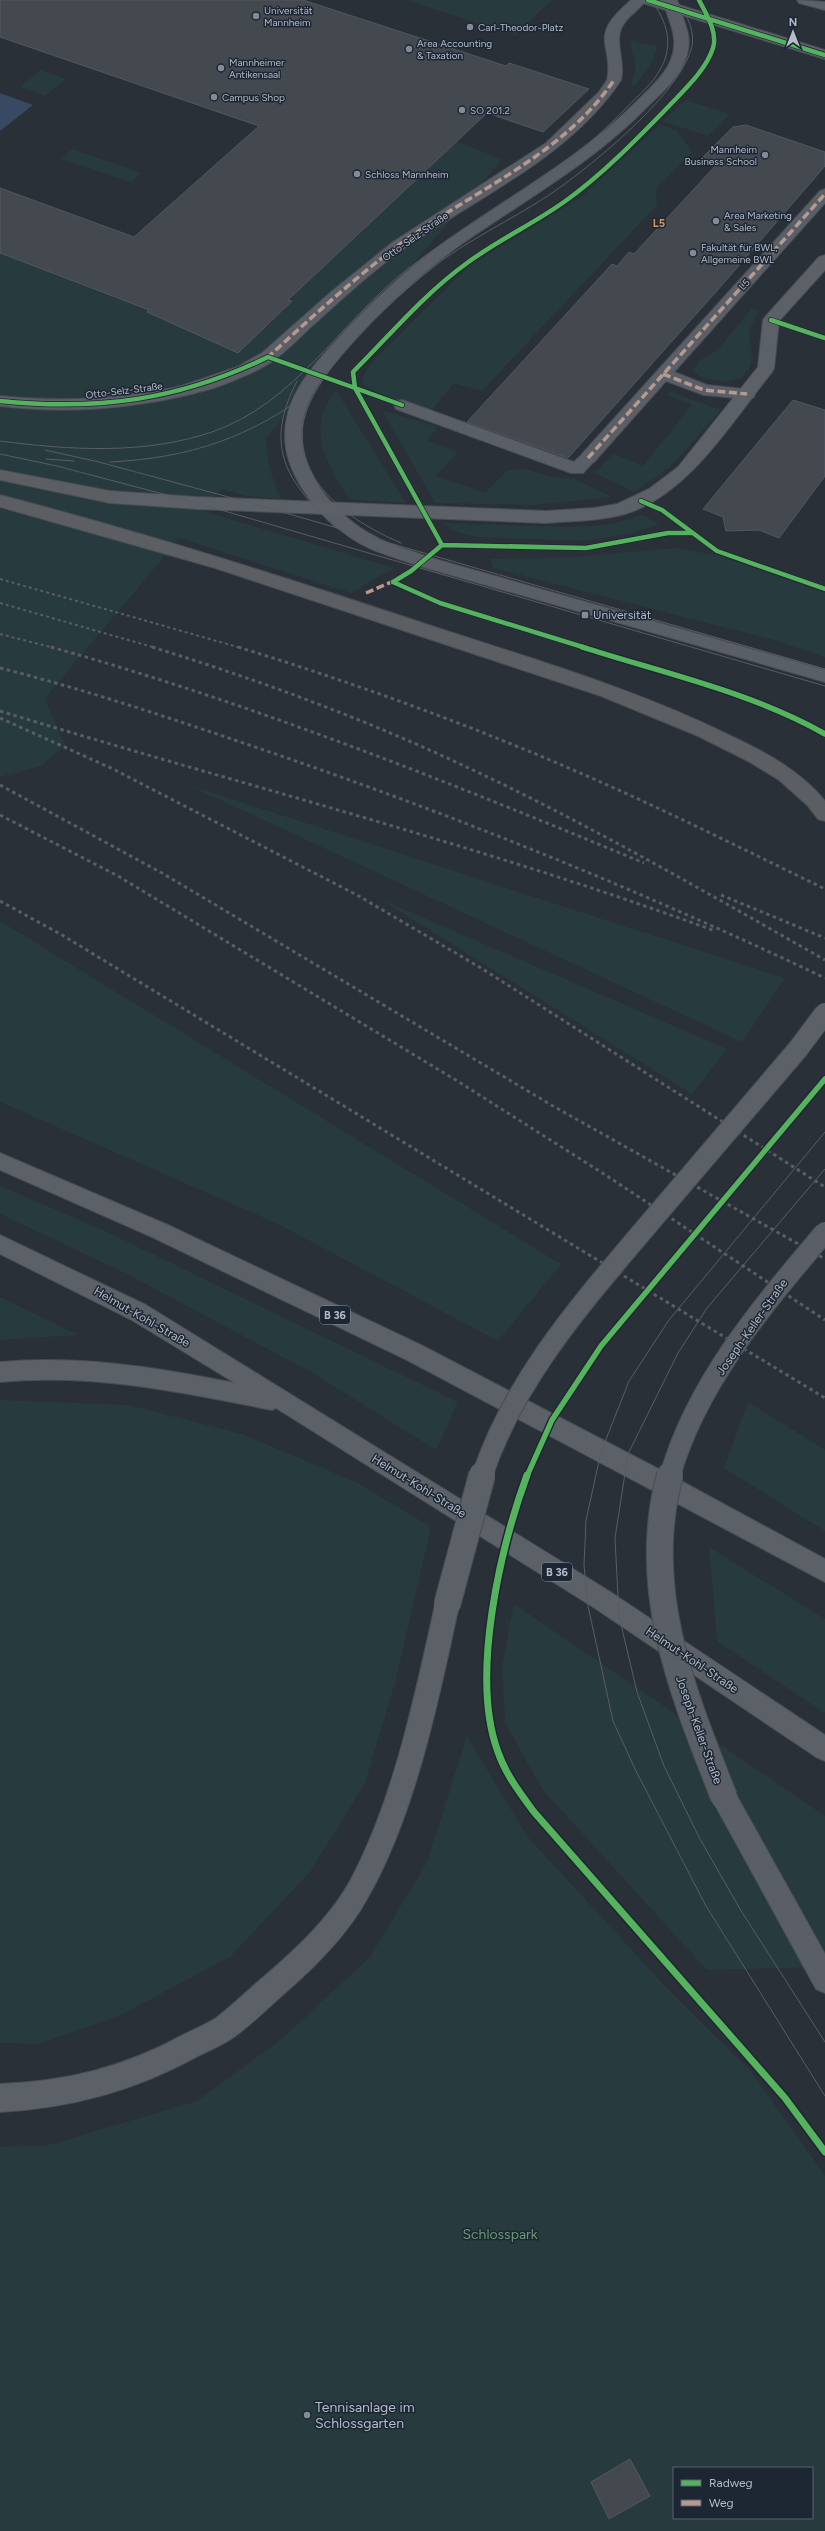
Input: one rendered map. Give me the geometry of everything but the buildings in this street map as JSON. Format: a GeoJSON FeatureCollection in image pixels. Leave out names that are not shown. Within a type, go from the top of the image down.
{"type":"FeatureCollection","features":[{"type":"Feature","properties":{"kind":"highway"},"geometry":{"type":"LineString","coordinates":[[0,475],[110,496]]}},
{"type":"Feature","properties":{"kind":"highway"},"geometry":{"type":"LineString","coordinates":[[0,502],[158,543],[548,670],[657,709],[747,751],[792,780],[818,804],[825,814]]}},
{"type":"Feature","properties":{"kind":"main road"},"geometry":{"type":"LineString","coordinates":[[648,0],[669,3],[825,55]]}},
{"type":"Feature","properties":{"kind":"main road"},"geometry":{"type":"LineString","coordinates":[[804,0],[825,6]]}},
{"type":"Feature","properties":{"kind":"main road"},"geometry":{"type":"LineString","coordinates":[[110,496],[190,503],[546,517],[594,514],[621,509],[655,493],[684,471],[747,394],[766,368],[771,320],[825,260]]}},
{"type":"Feature","properties":{"kind":"main road"},"geometry":{"type":"LineString","coordinates":[[0,2098],[42,2096],[105,2083],[162,2061],[224,2028],[295,1967],[330,1931],[358,1891],[382,1840],[401,1785],[427,1695],[448,1605],[487,1462],[502,1426],[544,1351],[576,1310],[798,1049],[825,1013]]}},
{"type":"Feature","properties":{"kind":"main road","name":"B 36"},"geometry":{"type":"LineString","coordinates":[[0,1161],[160,1231],[415,1353],[664,1483],[825,1571]]}},
{"type":"Feature","properties":{"kind":"main road","name":"Helmut-Kohl-Straße"},"geometry":{"type":"LineString","coordinates":[[0,1244],[138,1312],[601,1599],[825,1749]]}},
{"type":"Feature","properties":{"kind":"main road"},"geometry":{"type":"LineString","coordinates":[[0,1372],[51,1369],[117,1373],[285,1402]]}},
{"type":"Feature","properties":{"kind":"street","name":"Otto-Selz-Straße"},"geometry":{"type":"LineString","coordinates":[[0,401],[56,405],[111,404],[160,397],[190,389],[243,371],[268,357],[338,295],[399,245],[551,146],[604,94],[614,80],[617,70],[616,57],[611,42],[612,30],[620,19],[639,0]]}},
{"type":"Feature","properties":{"kind":"street"},"geometry":{"type":"LineString","coordinates":[[669,3],[677,18],[681,44],[675,65],[668,77],[638,108],[583,158],[453,243],[420,268],[376,307],[307,386],[296,410],[291,438],[296,464],[311,491],[328,508],[363,537],[422,561],[825,676]]}},
{"type":"Feature","properties":{"kind":"street","name":"L5"},"geometry":{"type":"LineString","coordinates":[[402,405],[577,469],[825,194]]}},
{"type":"Feature","properties":{"kind":"street"},"geometry":{"type":"LineString","coordinates":[[663,374],[704,390],[747,394]]}},
{"type":"Feature","properties":{"kind":"street"},"geometry":{"type":"LineString","coordinates":[[778,662],[825,686]]}},
{"type":"Feature","properties":{"kind":"street","name":"Joseph-Keller-Straße"},"geometry":{"type":"LineString","coordinates":[[825,1232],[796,1266],[732,1350],[694,1414],[674,1464],[661,1518],[659,1580],[668,1637],[683,1692],[724,1797],[825,1980]]}},
{"type":"Feature","properties":{"kind":"green space"},"geometry":{"type":"Polygon","coordinates":[[[406,0],[552,0],[515,35],[406,0]]]}},
{"type":"Feature","properties":{"kind":"green space"},"geometry":{"type":"Polygon","coordinates":[[[630,41],[657,46],[653,61],[635,86],[631,85],[636,66],[630,41]]]}},
{"type":"Feature","properties":{"kind":"green space"},"geometry":{"type":"Polygon","coordinates":[[[41,70],[66,79],[45,96],[20,87],[41,70]]]}},
{"type":"Feature","properties":{"kind":"green space"},"geometry":{"type":"Polygon","coordinates":[[[686,100],[730,114],[708,136],[662,121],[686,100]]]}},
{"type":"Feature","properties":{"kind":"green space"},"geometry":{"type":"Polygon","coordinates":[[[660,124],[677,131],[692,152],[656,189],[657,205],[482,391],[454,383],[427,416],[366,387],[362,380],[365,372],[373,361],[468,267],[584,195],[660,124]]]}},
{"type":"Feature","properties":{"kind":"green space"},"geometry":{"type":"Polygon","coordinates":[[[455,141],[502,159],[266,438],[270,469],[281,499],[246,496],[222,489],[203,511],[394,568],[351,593],[180,538],[45,698],[65,746],[41,766],[0,777],[0,253],[111,297],[150,309],[148,311],[238,353],[292,301],[291,297],[455,141]]]}},
{"type":"Feature","properties":{"kind":"green space"},"geometry":{"type":"Polygon","coordinates":[[[72,149],[141,173],[131,182],[61,159],[72,149]]]}},
{"type":"Feature","properties":{"kind":"green space"},"geometry":{"type":"Polygon","coordinates":[[[752,308],[758,311],[749,331],[752,359],[749,369],[741,378],[725,382],[699,376],[694,371],[697,364],[706,356],[717,351],[752,308]]]}},
{"type":"Feature","properties":{"kind":"green space"},"geometry":{"type":"Polygon","coordinates":[[[336,390],[406,503],[350,500],[341,486],[327,459],[322,446],[320,433],[321,419],[326,405],[336,390]]]}},
{"type":"Feature","properties":{"kind":"green space"},"geometry":{"type":"Polygon","coordinates":[[[671,392],[721,410],[670,467],[634,492],[595,473],[613,454],[643,466],[692,405],[667,395],[671,392]]]}},
{"type":"Feature","properties":{"kind":"green space"},"geometry":{"type":"Polygon","coordinates":[[[382,410],[438,427],[427,441],[458,452],[436,476],[485,493],[508,470],[524,469],[553,477],[575,479],[612,497],[534,505],[435,503],[382,410]]]}},
{"type":"Feature","properties":{"kind":"green space"},"geometry":{"type":"Polygon","coordinates":[[[643,515],[659,524],[630,534],[581,541],[476,537],[454,531],[442,523],[571,527],[612,524],[643,515]]]}},
{"type":"Feature","properties":{"kind":"green space"},"geometry":{"type":"Polygon","coordinates":[[[675,548],[716,555],[825,593],[825,657],[770,639],[493,568],[491,559],[574,557],[675,548]]]}},
{"type":"Feature","properties":{"kind":"green space"},"geometry":{"type":"Polygon","coordinates":[[[188,785],[785,978],[742,1042],[188,785]]]}},
{"type":"Feature","properties":{"kind":"green space"},"geometry":{"type":"Polygon","coordinates":[[[380,899],[727,1049],[692,1094],[380,899]]]}},
{"type":"Feature","properties":{"kind":"green space"},"geometry":{"type":"Polygon","coordinates":[[[0,921],[561,1264],[498,1341],[278,1224],[0,1102],[0,921]]]}},
{"type":"Feature","properties":{"kind":"green space"},"geometry":{"type":"Polygon","coordinates":[[[0,1186],[105,1231],[458,1402],[436,1450],[311,1372],[127,1274],[0,1214],[0,1186]]]}},
{"type":"Feature","properties":{"kind":"green space"},"geometry":{"type":"Polygon","coordinates":[[[0,1297],[78,1335],[0,1340],[0,1297]]]}},
{"type":"Feature","properties":{"kind":"green space"},"geometry":{"type":"Polygon","coordinates":[[[0,1400],[129,1405],[242,1434],[356,1482],[431,1527],[395,1683],[365,1783],[310,1872],[230,1957],[121,2015],[39,2044],[0,2043],[0,1400]]]}},
{"type":"Feature","properties":{"kind":"green space"},"geometry":{"type":"Polygon","coordinates":[[[748,1402],[825,1450],[825,1531],[724,1468],[748,1402]]]}},
{"type":"Feature","properties":{"kind":"green space"},"geometry":{"type":"Polygon","coordinates":[[[709,1547],[825,1619],[825,1713],[717,1641],[709,1547]]]}},
{"type":"Feature","properties":{"kind":"green space"},"geometry":{"type":"Polygon","coordinates":[[[514,1604],[825,1816],[825,1967],[707,1970],[542,1789],[505,1723],[502,1666],[514,1604]]]}},
{"type":"Feature","properties":{"kind":"green space","name":"Schlosspark"},"geometry":{"type":"Polygon","coordinates":[[[467,1736],[527,1836],[665,1986],[749,2069],[825,2176],[825,2531],[0,2531],[0,2147],[49,2145],[197,2101],[283,2038],[370,1957],[427,1862],[467,1736]]]}},
{"type":"Feature","properties":{"kind":"water"},"geometry":{"type":"Polygon","coordinates":[[[0,93],[33,105],[0,131],[0,93]]]}},
{"type":"Feature","properties":{"kind":"tram line"},"geometry":{"type":"LineString","coordinates":[[0,441],[53,447],[80,448],[133,447],[160,444],[212,432],[241,419],[268,402],[292,382],[381,292],[405,271],[424,256],[525,191],[573,157],[597,137],[645,89],[658,74],[661,68],[665,59],[668,41],[665,24],[651,0]]}},
{"type":"Feature","properties":{"kind":"tram line"},"geometry":{"type":"LineString","coordinates":[[401,543],[383,535],[347,512],[331,498],[318,483],[308,465],[303,446],[303,424],[310,403],[323,380],[340,356],[361,333],[405,291],[458,249],[548,196],[562,186],[617,142],[656,103],[673,83],[685,64],[692,46],[693,40],[689,22],[676,0]]}},
{"type":"Feature","properties":{"kind":"tram line"},"geometry":{"type":"LineString","coordinates":[[286,409],[297,381]]}},
{"type":"Feature","properties":{"kind":"tram line"},"geometry":{"type":"LineString","coordinates":[[286,409],[314,389]]}},
{"type":"Feature","properties":{"kind":"tram line"},"geometry":{"type":"LineString","coordinates":[[110,462],[139,460],[193,450],[243,433],[267,421],[286,409]]}},
{"type":"Feature","properties":{"kind":"tram line"},"geometry":{"type":"LineString","coordinates":[[286,409],[282,425],[281,444],[285,462],[293,478],[304,494],[335,527]]}},
{"type":"Feature","properties":{"kind":"tram line"},"geometry":{"type":"LineString","coordinates":[[45,450],[99,462],[335,527]]}},
{"type":"Feature","properties":{"kind":"tram line"},"geometry":{"type":"LineString","coordinates":[[0,454],[57,466],[197,503],[825,686]]}},
{"type":"Feature","properties":{"kind":"tram line"},"geometry":{"type":"LineString","coordinates":[[46,459],[74,461]]}},
{"type":"Feature","properties":{"kind":"tram line"},"geometry":{"type":"LineString","coordinates":[[335,527],[825,669]]}},
{"type":"Feature","properties":{"kind":"tram line"},"geometry":{"type":"LineString","coordinates":[[351,537],[378,551]]}},
{"type":"Feature","properties":{"kind":"tram line"},"geometry":{"type":"LineString","coordinates":[[825,1132],[669,1320],[629,1381],[601,1452],[586,1520],[584,1565],[588,1606],[613,1721],[636,1771],[706,1906],[825,2096]]}},
{"type":"Feature","properties":{"kind":"tram line"},"geometry":{"type":"LineString","coordinates":[[825,1169],[707,1308],[678,1353],[628,1454],[615,1538],[619,1616],[637,1692],[664,1766],[700,1839],[740,1909],[825,2042]]}},
{"type":"Feature","properties":{"kind":"railway"},"geometry":{"type":"LineString","coordinates":[[0,579],[241,648]]}},
{"type":"Feature","properties":{"kind":"railway"},"geometry":{"type":"LineString","coordinates":[[0,603],[156,648]]}},
{"type":"Feature","properties":{"kind":"railway"},"geometry":{"type":"LineString","coordinates":[[0,634],[54,648]]}},
{"type":"Feature","properties":{"kind":"railway"},"geometry":{"type":"LineString","coordinates":[[51,647],[127,669],[276,719],[424,774],[644,863]]}},
{"type":"Feature","properties":{"kind":"railway"},"geometry":{"type":"LineString","coordinates":[[152,647],[315,703],[395,735],[473,770],[563,814],[695,886],[825,960]]}},
{"type":"Feature","properties":{"kind":"railway"},"geometry":{"type":"LineString","coordinates":[[238,647],[322,674],[489,735],[603,783],[667,812],[825,889]]}},
{"type":"Feature","properties":{"kind":"railway"},"geometry":{"type":"LineString","coordinates":[[0,668],[97,695],[162,716],[402,799],[545,855],[686,914],[825,978]]}},
{"type":"Feature","properties":{"kind":"railway"},"geometry":{"type":"LineString","coordinates":[[0,711],[449,843],[627,900],[715,931]]}},
{"type":"Feature","properties":{"kind":"railway"},"geometry":{"type":"LineString","coordinates":[[0,718],[113,769],[357,895],[481,968],[825,1187]]}},
{"type":"Feature","properties":{"kind":"railway"},"geometry":{"type":"LineString","coordinates":[[0,785],[162,873],[553,1106],[825,1259]]}},
{"type":"Feature","properties":{"kind":"railway"},"geometry":{"type":"LineString","coordinates":[[0,815],[118,876],[459,1082],[604,1174],[825,1320]]}},
{"type":"Feature","properties":{"kind":"railway"},"geometry":{"type":"LineString","coordinates":[[721,895],[825,938]]}},
{"type":"Feature","properties":{"kind":"railway"},"geometry":{"type":"LineString","coordinates":[[0,901],[62,935],[825,1398]]}},
{"type":"Feature","properties":{"kind":"marked path"},"geometry":{"type":"LineString","coordinates":[[267,358],[337,295],[399,245],[551,146],[604,95],[614,80]]}},
{"type":"Feature","properties":{"kind":"marked path"},"geometry":{"type":"LineString","coordinates":[[588,458],[825,194]]}},
{"type":"Feature","properties":{"kind":"marked path"},"geometry":{"type":"LineString","coordinates":[[663,374],[704,390],[747,394]]}},
{"type":"Feature","properties":{"kind":"marked path"},"geometry":{"type":"LineString","coordinates":[[366,593],[396,580]]}},
{"type":"Feature","properties":{"kind":"cycle path"},"geometry":{"type":"LineString","coordinates":[[648,0],[825,55]]}},
{"type":"Feature","properties":{"kind":"cycle path"},"geometry":{"type":"LineString","coordinates":[[402,405],[355,388],[353,372],[422,302],[452,275],[480,254],[550,211],[589,183],[675,100],[694,78],[707,60],[713,48],[714,41],[712,29],[708,17],[699,0]]}},
{"type":"Feature","properties":{"kind":"cycle path"},"geometry":{"type":"LineString","coordinates":[[771,320],[825,338]]}},
{"type":"Feature","properties":{"kind":"cycle path"},"geometry":{"type":"LineString","coordinates":[[0,401],[69,405],[104,404],[138,400],[204,384],[237,372],[268,357],[355,388],[442,545],[586,548],[668,533],[691,533]]}},
{"type":"Feature","properties":{"kind":"cycle path"},"geometry":{"type":"LineString","coordinates":[[641,501],[662,510],[717,551],[825,589]]}},
{"type":"Feature","properties":{"kind":"cycle path"},"geometry":{"type":"LineString","coordinates":[[393,582],[411,571],[442,545]]}},
{"type":"Feature","properties":{"kind":"cycle path"},"geometry":{"type":"LineString","coordinates":[[393,582],[440,603],[741,697],[804,722],[825,734]]}},
{"type":"Feature","properties":{"kind":"cycle path"},"geometry":{"type":"LineString","coordinates":[[825,1079],[619,1323],[567,1394],[552,1420],[531,1465],[507,1542],[491,1624],[486,1689],[491,1731],[507,1773],[520,1793],[534,1812],[785,2098],[825,2152]]}},
{"type":"Feature","properties":{"kind":"place","name":"Universität Mannheim"},"geometry":{"type":"Point","coordinates":[256,16]}},
{"type":"Feature","properties":{"kind":"place","name":"Carl-Theodor-Platz"},"geometry":{"type":"Point","coordinates":[470,27]}},
{"type":"Feature","properties":{"kind":"place","name":"Area Accounting & Taxation"},"geometry":{"type":"Point","coordinates":[409,49]}},
{"type":"Feature","properties":{"kind":"place","name":"Mannheimer Antikensaal"},"geometry":{"type":"Point","coordinates":[221,68]}},
{"type":"Feature","properties":{"kind":"place","name":"Campus Shop"},"geometry":{"type":"Point","coordinates":[214,97]}},
{"type":"Feature","properties":{"kind":"place","name":"SO 201.2"},"geometry":{"type":"Point","coordinates":[462,110]}},
{"type":"Feature","properties":{"kind":"place","name":"Mannheim Business School"},"geometry":{"type":"Point","coordinates":[765,155]}},
{"type":"Feature","properties":{"kind":"place","name":"Schloss Mannheim"},"geometry":{"type":"Point","coordinates":[357,174]}},
{"type":"Feature","properties":{"kind":"place","name":"Area Marketing & Sales"},"geometry":{"type":"Point","coordinates":[716,221]}},
{"type":"Feature","properties":{"kind":"place","name":"Fakultät für BWL, Allgemeine BWL"},"geometry":{"type":"Point","coordinates":[693,253]}},
{"type":"Feature","properties":{"kind":"place","name":"Universität"},"geometry":{"type":"Point","coordinates":[585,615]}},
{"type":"Feature","properties":{"kind":"place","name":"Tennisanlage im Schlossgarten"},"geometry":{"type":"Point","coordinates":[307,2415]}},
{"type":"Feature","properties":{"kind":"district","name":"L5"},"geometry":{"type":"Point","coordinates":[659,223]}}]}
